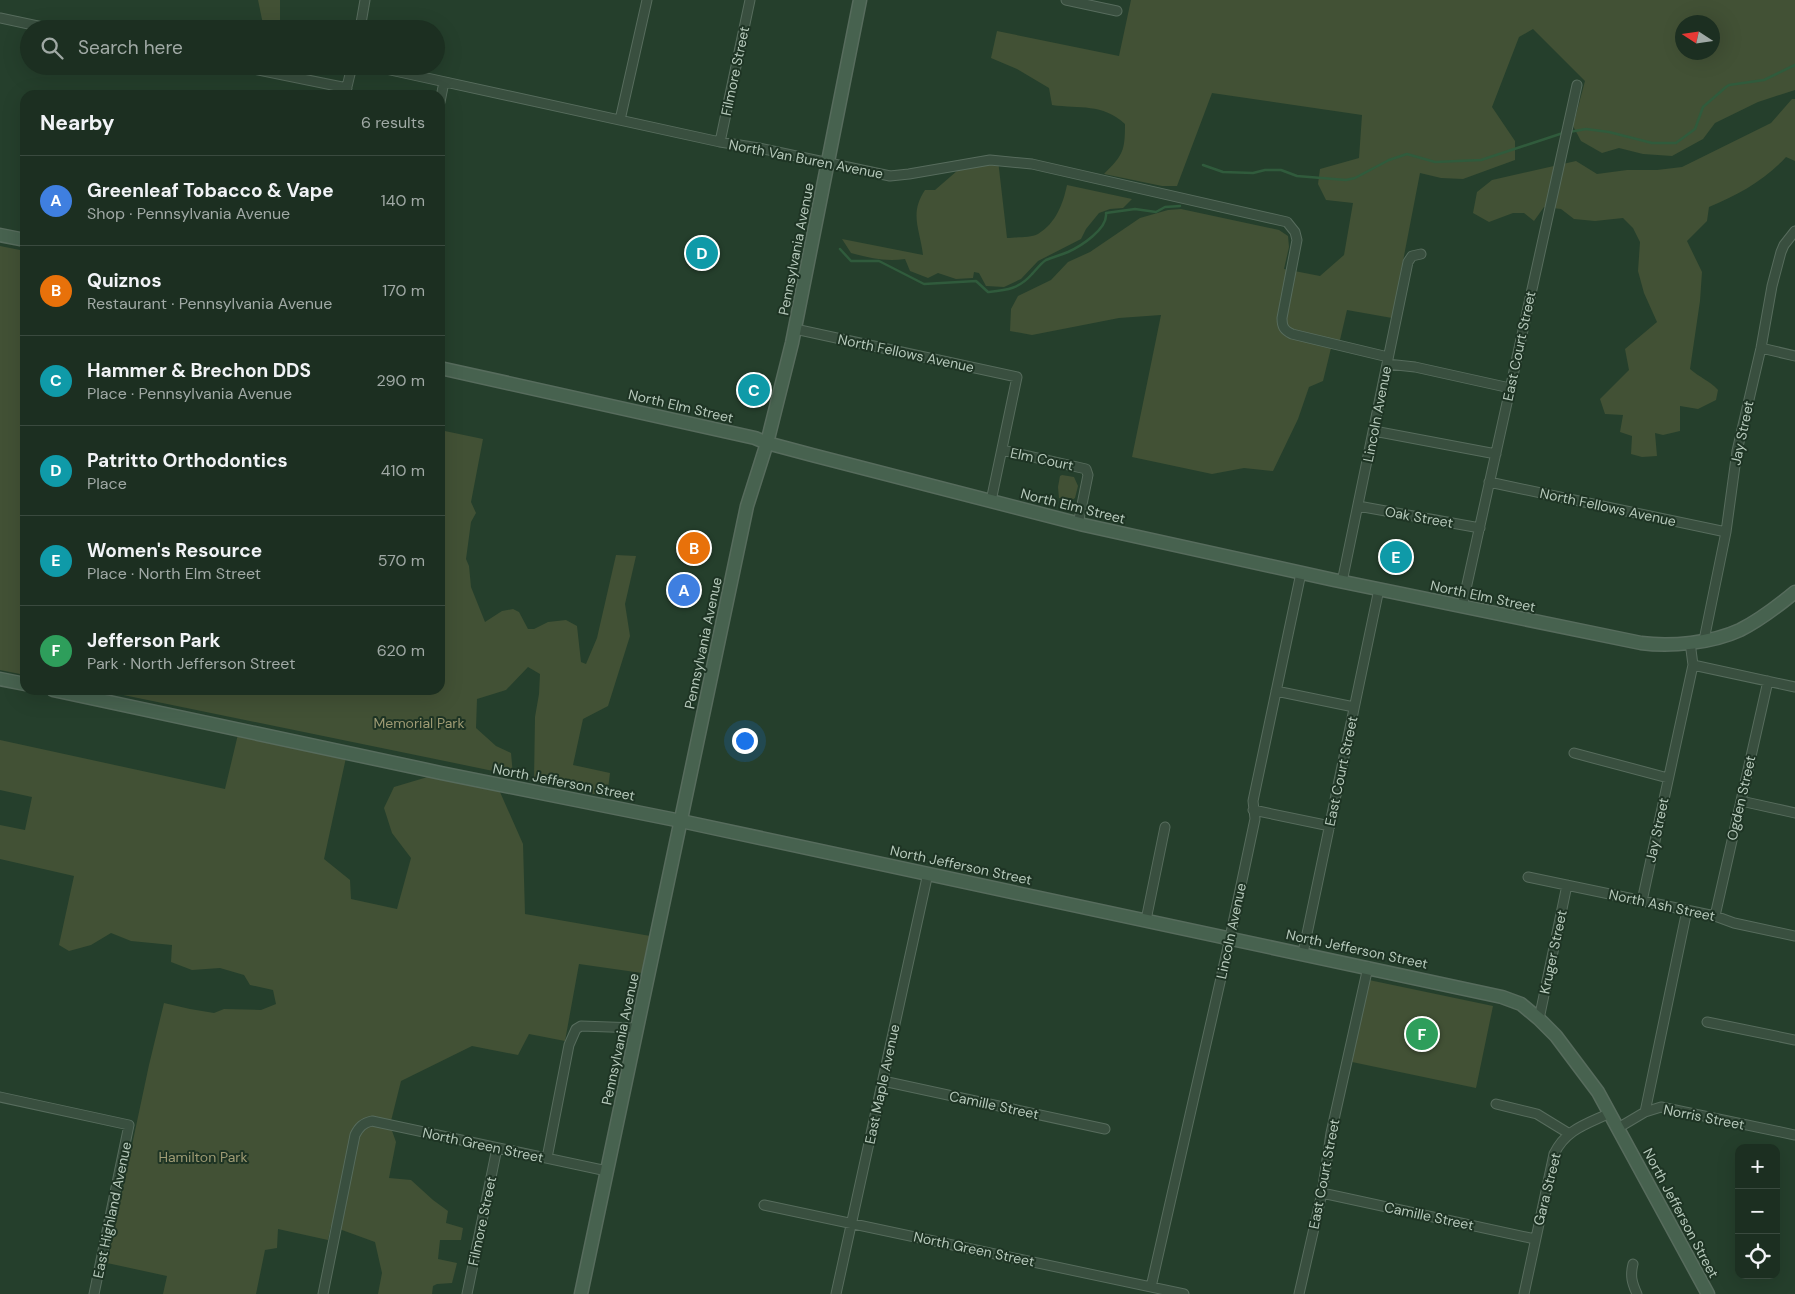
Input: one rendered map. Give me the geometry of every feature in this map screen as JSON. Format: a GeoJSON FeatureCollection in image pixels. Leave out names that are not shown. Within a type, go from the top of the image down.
{"type":"FeatureCollection","features":[{"type":"Feature","properties":{"kind":"main road","name":"Pennsylvania Avenue"},"geometry":{"type":"LineString","coordinates":[[581,1294],[746,506],[767,443],[795,329],[860,0]]}},
{"type":"Feature","properties":{"kind":"main road"},"geometry":{"type":"LineString","coordinates":[[0,235],[20,239]]}},
{"type":"Feature","properties":{"kind":"main road","name":"North Elm Street"},"geometry":{"type":"LineString","coordinates":[[445,369],[746,436],[1078,524],[1342,582],[1641,643],[1661,646],[1720,637],[1740,630],[1780,605],[1795,592]]}},
{"type":"Feature","properties":{"kind":"main road"},"geometry":{"type":"LineString","coordinates":[[0,679],[20,683]]}},
{"type":"Feature","properties":{"kind":"main road","name":"North Jefferson Street"},"geometry":{"type":"LineString","coordinates":[[76,695],[431,771],[928,873],[1502,997],[1521,1004],[1539,1019],[1556,1036],[1598,1092],[1708,1294]]}},
{"type":"Feature","properties":{"kind":"street"},"geometry":{"type":"LineString","coordinates":[[362,20],[365,0]]}},
{"type":"Feature","properties":{"kind":"street"},"geometry":{"type":"LineString","coordinates":[[620,120],[647,0]]}},
{"type":"Feature","properties":{"kind":"street","name":"Filmore Street"},"geometry":{"type":"LineString","coordinates":[[720,142],[750,0]]}},
{"type":"Feature","properties":{"kind":"street"},"geometry":{"type":"LineString","coordinates":[[1066,0],[1117,11]]}},
{"type":"Feature","properties":{"kind":"street"},"geometry":{"type":"LineString","coordinates":[[0,18],[20,22]]}},
{"type":"Feature","properties":{"kind":"street"},"geometry":{"type":"LineString","coordinates":[[275,75],[338,90]]}},
{"type":"Feature","properties":{"kind":"street"},"geometry":{"type":"LineString","coordinates":[[346,90],[350,75]]}},
{"type":"Feature","properties":{"kind":"street","name":"North Van Buren Avenue"},"geometry":{"type":"LineString","coordinates":[[412,75],[720,142],[759,148],[890,176],[990,160],[1032,164],[1287,222],[1295,232],[1297,240],[1282,326],[1292,334],[1388,360]]}},
{"type":"Feature","properties":{"kind":"street"},"geometry":{"type":"LineString","coordinates":[[442,90],[444,82]]}},
{"type":"Feature","properties":{"kind":"street","name":"East Court Street"},"geometry":{"type":"LineString","coordinates":[[1462,607],[1577,85]]}},
{"type":"Feature","properties":{"kind":"street","name":"Jay Street"},"geometry":{"type":"LineString","coordinates":[[1704,640],[1726,532],[1737,451],[1761,348],[1772,286],[1780,252],[1795,231]]}},
{"type":"Feature","properties":{"kind":"street","name":"Lincoln Avenue"},"geometry":{"type":"LineString","coordinates":[[1342,582],[1408,262],[1412,256],[1421,254]]}},
{"type":"Feature","properties":{"kind":"street","name":"North Fellows Avenue"},"geometry":{"type":"LineString","coordinates":[[795,329],[1017,377],[1002,450]]}},
{"type":"Feature","properties":{"kind":"street"},"geometry":{"type":"LineString","coordinates":[[1761,348],[1795,356]]}},
{"type":"Feature","properties":{"kind":"street"},"geometry":{"type":"LineString","coordinates":[[1388,360],[1510,388]]}},
{"type":"Feature","properties":{"kind":"street"},"geometry":{"type":"LineString","coordinates":[[1374,431],[1496,454]]}},
{"type":"Feature","properties":{"kind":"street"},"geometry":{"type":"LineString","coordinates":[[990,501],[1002,450]]}},
{"type":"Feature","properties":{"kind":"street","name":"Elm Court"},"geometry":{"type":"LineString","coordinates":[[1002,450],[1086,469],[1088,474],[1078,524]]}},
{"type":"Feature","properties":{"kind":"street","name":"North Fellows Avenue"},"geometry":{"type":"LineString","coordinates":[[1489,482],[1726,532]]}},
{"type":"Feature","properties":{"kind":"street","name":"Oak Street"},"geometry":{"type":"LineString","coordinates":[[1358,506],[1480,528]]}},
{"type":"Feature","properties":{"kind":"street","name":"Lincoln Avenue"},"geometry":{"type":"LineString","coordinates":[[1146,1289],[1230,938],[1255,820],[1253,801],[1302,573]]}},
{"type":"Feature","properties":{"kind":"street","name":"East Court Street"},"geometry":{"type":"LineString","coordinates":[[1303,953],[1379,589]]}},
{"type":"Feature","properties":{"kind":"street","name":"Jay Street"},"geometry":{"type":"LineString","coordinates":[[1642,901],[1692,665],[1690,642]]}},
{"type":"Feature","properties":{"kind":"street"},"geometry":{"type":"LineString","coordinates":[[1692,665],[1795,687]]}},
{"type":"Feature","properties":{"kind":"street","name":"Ogden Street"},"geometry":{"type":"LineString","coordinates":[[1715,916],[1768,681]]}},
{"type":"Feature","properties":{"kind":"street"},"geometry":{"type":"LineString","coordinates":[[1276,691],[1354,707]]}},
{"type":"Feature","properties":{"kind":"street"},"geometry":{"type":"LineString","coordinates":[[1574,752],[1668,778]]}},
{"type":"Feature","properties":{"kind":"street"},"geometry":{"type":"LineString","coordinates":[[1741,801],[1795,813]]}},
{"type":"Feature","properties":{"kind":"street"},"geometry":{"type":"LineString","coordinates":[[1254,810],[1330,826]]}},
{"type":"Feature","properties":{"kind":"street"},"geometry":{"type":"LineString","coordinates":[[1146,920],[1166,827]]}},
{"type":"Feature","properties":{"kind":"street","name":"East Maple Avenue"},"geometry":{"type":"LineString","coordinates":[[836,1294],[928,873]]}},
{"type":"Feature","properties":{"kind":"street","name":"North Ash Street"},"geometry":{"type":"LineString","coordinates":[[1528,877],[1715,916],[1734,923],[1795,936]]}},
{"type":"Feature","properties":{"kind":"street","name":"Kruger Street"},"geometry":{"type":"LineString","coordinates":[[1539,1019],[1567,885]]}},
{"type":"Feature","properties":{"kind":"street"},"geometry":{"type":"LineString","coordinates":[[1645,1112],[1687,910]]}},
{"type":"Feature","properties":{"kind":"street","name":"East Court Street"},"geometry":{"type":"LineString","coordinates":[[1299,1294],[1322,1193],[1331,1133],[1368,967]]}},
{"type":"Feature","properties":{"kind":"street"},"geometry":{"type":"LineString","coordinates":[[1708,1022],[1795,1040]]}},
{"type":"Feature","properties":{"kind":"street"},"geometry":{"type":"LineString","coordinates":[[546,1158],[569,1045],[576,1029],[581,1026],[637,1028]]}},
{"type":"Feature","properties":{"kind":"street","name":"Camille Street"},"geometry":{"type":"LineString","coordinates":[[883,1081],[1105,1129]]}},
{"type":"Feature","properties":{"kind":"street","name":"East Highland Avenue"},"geometry":{"type":"LineString","coordinates":[[0,1097],[130,1125],[94,1294]]}},
{"type":"Feature","properties":{"kind":"street"},"geometry":{"type":"LineString","coordinates":[[1496,1104],[1537,1114],[1568,1133],[1610,1113]]}},
{"type":"Feature","properties":{"kind":"street","name":"Norris Street"},"geometry":{"type":"LineString","coordinates":[[1618,1128],[1645,1112],[1661,1107],[1795,1135]]}},
{"type":"Feature","properties":{"kind":"street","name":"North Green Street"},"geometry":{"type":"LineString","coordinates":[[323,1294],[355,1135],[364,1123],[372,1121],[607,1171]]}},
{"type":"Feature","properties":{"kind":"street","name":"Gara Street"},"geometry":{"type":"LineString","coordinates":[[1524,1294],[1554,1154],[1568,1133]]}},
{"type":"Feature","properties":{"kind":"street","name":"Filmore Street"},"geometry":{"type":"LineString","coordinates":[[468,1294],[497,1148]]}},
{"type":"Feature","properties":{"kind":"street","name":"Camille Street"},"geometry":{"type":"LineString","coordinates":[[1322,1193],[1536,1239]]}},
{"type":"Feature","properties":{"kind":"street","name":"North Green Street"},"geometry":{"type":"LineString","coordinates":[[764,1205],[1146,1289],[1184,1294]]}},
{"type":"Feature","properties":{"kind":"street"},"geometry":{"type":"LineString","coordinates":[[1633,1264],[1631,1272],[1632,1283],[1637,1294]]}},
{"type":"Feature","properties":{"kind":"green space"},"geometry":{"type":"Polygon","coordinates":[[[258,0],[280,0],[280,20],[262,20],[258,0]]]}},
{"type":"Feature","properties":{"kind":"green space"},"geometry":{"type":"Polygon","coordinates":[[[1131,0],[1795,0],[1795,90],[1758,102],[1715,123],[1703,139],[1672,156],[1643,154],[1619,148],[1602,153],[1581,141],[1573,126],[1585,81],[1533,29],[1519,37],[1492,107],[1515,141],[1515,160],[1463,179],[1441,178],[1420,173],[1392,318],[1347,310],[1340,340],[1333,340],[1323,381],[1309,387],[1298,419],[1273,471],[1244,468],[1212,474],[1132,457],[1161,315],[1119,318],[1032,335],[1010,331],[1011,309],[1018,296],[1051,280],[1068,262],[1090,252],[1140,218],[1168,210],[1181,209],[1279,230],[1288,236],[1289,247],[1284,269],[1320,276],[1344,255],[1353,203],[1326,200],[1318,184],[1320,169],[1359,158],[1362,115],[1212,93],[1177,186],[1162,186],[1104,174],[1122,152],[1125,124],[1116,117],[1099,110],[1052,105],[1049,88],[1017,69],[991,58],[997,31],[1119,56],[1131,0]]]}},
{"type":"Feature","properties":{"kind":"green space"},"geometry":{"type":"Polygon","coordinates":[[[1792,99],[1795,99],[1795,161],[1786,157],[1769,173],[1750,186],[1709,207],[1707,221],[1687,241],[1702,272],[1700,301],[1690,369],[1718,390],[1716,400],[1698,409],[1680,406],[1680,431],[1663,435],[1655,433],[1657,456],[1642,457],[1631,454],[1632,436],[1620,432],[1623,415],[1605,414],[1600,399],[1629,370],[1625,349],[1657,322],[1644,293],[1638,271],[1640,242],[1633,228],[1623,218],[1595,221],[1574,219],[1561,209],[1544,207],[1534,221],[1524,213],[1513,213],[1489,222],[1473,213],[1477,192],[1492,180],[1576,161],[1597,174],[1627,170],[1657,170],[1682,167],[1771,123],[1792,99]]]}},
{"type":"Feature","properties":{"kind":"green space"},"geometry":{"type":"Polygon","coordinates":[[[998,160],[1007,238],[1031,236],[1044,230],[1058,212],[1067,185],[1132,199],[1123,208],[1110,209],[1099,213],[1086,229],[1081,239],[1038,261],[1021,279],[1004,287],[986,286],[979,273],[974,272],[973,278],[956,279],[938,273],[928,278],[910,271],[905,259],[878,259],[851,253],[842,239],[923,255],[917,214],[920,199],[925,190],[935,190],[965,164],[998,160]]]}},
{"type":"Feature","properties":{"kind":"green space"},"geometry":{"type":"Polygon","coordinates":[[[0,246],[20,250],[20,674],[0,670],[0,246]]]}},
{"type":"Feature","properties":{"kind":"green space","name":"Memorial Park"},"geometry":{"type":"Polygon","coordinates":[[[445,431],[483,439],[471,502],[476,513],[471,522],[466,559],[469,566],[471,587],[485,622],[502,611],[513,609],[519,612],[528,629],[534,629],[548,622],[566,620],[577,626],[581,662],[586,664],[597,638],[616,555],[636,556],[625,604],[630,636],[608,706],[583,719],[573,765],[610,773],[607,797],[534,780],[535,717],[540,674],[528,667],[506,690],[477,699],[476,728],[496,746],[511,753],[513,775],[123,695],[445,695],[445,431]]]}},
{"type":"Feature","properties":{"kind":"green space"},"geometry":{"type":"Polygon","coordinates":[[[1060,476],[1074,477],[1078,486],[1075,498],[1072,500],[1059,498],[1058,487],[1060,476]]]}},
{"type":"Feature","properties":{"kind":"green space","name":"Hamilton Park"},"geometry":{"type":"Polygon","coordinates":[[[239,730],[347,753],[324,859],[350,880],[351,899],[397,909],[411,858],[392,833],[384,808],[394,787],[441,773],[496,783],[523,844],[525,914],[656,937],[649,974],[579,964],[565,1041],[529,1034],[518,1055],[472,1046],[401,1081],[390,1125],[396,1142],[389,1178],[411,1180],[448,1211],[446,1223],[463,1228],[461,1240],[440,1240],[438,1259],[457,1263],[452,1283],[433,1286],[432,1294],[378,1294],[382,1273],[375,1242],[331,1226],[328,1240],[278,1229],[277,1248],[265,1250],[256,1294],[163,1294],[167,1276],[107,1263],[164,1003],[214,1013],[224,1009],[261,1010],[276,1004],[273,990],[250,985],[244,975],[220,968],[192,970],[171,962],[172,945],[131,941],[111,933],[91,945],[69,951],[59,945],[74,876],[0,859],[0,825],[25,830],[32,797],[0,790],[0,740],[225,789],[239,730]]]}},
{"type":"Feature","properties":{"kind":"green space"},"geometry":{"type":"Polygon","coordinates":[[[1369,980],[1493,1006],[1476,1088],[1352,1062],[1369,980]]]}},
{"type":"Feature","properties":{"kind":"waterway"},"geometry":{"type":"LineString","coordinates":[[1569,132],[1586,129],[1609,132],[1652,143],[1676,143],[1695,129],[1703,107],[1729,85],[1764,80],[1795,65]]}},
{"type":"Feature","properties":{"kind":"waterway"},"geometry":{"type":"LineString","coordinates":[[1203,165],[1223,172],[1253,173],[1265,170],[1281,170],[1297,176],[1346,180],[1355,178],[1389,160],[1407,154],[1435,162],[1481,160],[1563,133]]}},
{"type":"Feature","properties":{"kind":"waterway"},"geometry":{"type":"LineString","coordinates":[[840,249],[851,261],[879,261],[924,284],[976,281],[988,292],[1017,286],[1046,260],[1080,246],[1103,225],[1106,213],[1135,209],[1156,212],[1165,207],[1180,206]]}},
{"type":"Feature","properties":{"kind":"place","name":"Patritto Orthodontics"},"geometry":{"type":"Point","coordinates":[702,253]}},
{"type":"Feature","properties":{"kind":"place","name":"Hammer & Brechon DDS"},"geometry":{"type":"Point","coordinates":[754,390]}},
{"type":"Feature","properties":{"kind":"place","name":"Quiznos"},"geometry":{"type":"Point","coordinates":[694,548]}},
{"type":"Feature","properties":{"kind":"place","name":"Women's Resource"},"geometry":{"type":"Point","coordinates":[1396,557]}},
{"type":"Feature","properties":{"kind":"place","name":"Greenleaf Tobacco & Vape"},"geometry":{"type":"Point","coordinates":[684,590]}},
{"type":"Feature","properties":{"kind":"place","name":"Jefferson Park"},"geometry":{"type":"Point","coordinates":[1422,1034]}}]}
